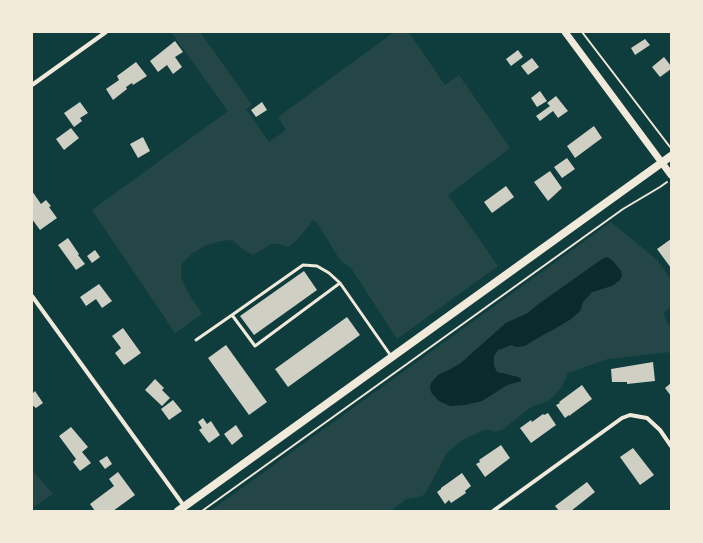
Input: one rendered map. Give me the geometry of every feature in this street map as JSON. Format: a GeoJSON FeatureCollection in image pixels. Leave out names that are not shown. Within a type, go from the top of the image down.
{"type":"FeatureCollection","features":[{"type":"Feature","properties":{"kind":"main road"},"geometry":{"type":"LineString","coordinates":[[181,509],[671,156]]}},
{"type":"Feature","properties":{"kind":"street"},"geometry":{"type":"LineString","coordinates":[[32,85],[106,32]]}},
{"type":"Feature","properties":{"kind":"street"},"geometry":{"type":"LineString","coordinates":[[566,32],[671,175]]}},
{"type":"Feature","properties":{"kind":"street"},"geometry":{"type":"LineString","coordinates":[[32,296],[181,509]]}},
{"type":"Feature","properties":{"kind":"street"},"geometry":{"type":"LineString","coordinates":[[493,511],[622,418],[630,415],[647,418],[660,430],[671,446]]}},
{"type":"Feature","properties":{"kind":"lane"},"geometry":{"type":"LineString","coordinates":[[196,340],[303,265],[316,266],[329,272],[340,283],[392,358]]}},
{"type":"Feature","properties":{"kind":"lane"},"geometry":{"type":"LineString","coordinates":[[232,314],[254,346],[340,283]]}},
{"type":"Feature","properties":{"kind":"path"},"geometry":{"type":"LineString","coordinates":[[582,32],[671,149]]}},
{"type":"Feature","properties":{"kind":"path"},"geometry":{"type":"LineString","coordinates":[[202,511],[623,209],[660,187],[671,178]]}},
{"type":"Feature","properties":{"kind":"shaded area"},"geometry":{"type":"Polygon","coordinates":[[[171,32],[200,32],[252,105],[246,109],[269,142],[286,130],[278,117],[394,32],[407,32],[410,34],[445,85],[459,75],[510,148],[448,195],[498,266],[397,339],[351,268],[340,260],[317,223],[313,220],[299,238],[287,247],[279,244],[271,244],[253,255],[232,240],[221,241],[204,246],[192,254],[181,266],[181,277],[187,291],[202,314],[175,333],[92,210],[228,111],[171,32]]]}},
{"type":"Feature","properties":{"kind":"shaded area"},"geometry":{"type":"Polygon","coordinates":[[[611,222],[657,260],[671,279],[671,307],[663,313],[671,329],[671,352],[608,359],[568,373],[562,386],[548,401],[531,407],[502,430],[496,432],[486,429],[461,441],[447,453],[425,494],[420,497],[406,499],[391,511],[210,511],[611,222]],[[612,260],[540,303],[528,313],[506,323],[461,363],[444,372],[434,380],[431,383],[431,392],[439,401],[482,401],[507,385],[521,381],[518,377],[497,372],[494,366],[494,356],[498,350],[511,345],[517,347],[555,329],[571,319],[580,311],[583,302],[592,292],[599,290],[621,271],[612,260]]]}},
{"type":"Feature","properties":{"kind":"shaded area"},"geometry":{"type":"Polygon","coordinates":[[[607,257],[612,260],[621,271],[622,276],[620,280],[612,286],[592,292],[583,302],[580,311],[571,319],[525,346],[517,347],[511,345],[498,350],[494,356],[494,366],[497,372],[518,377],[521,381],[507,385],[482,401],[465,405],[450,406],[439,401],[431,392],[431,383],[439,374],[448,371],[461,363],[506,323],[528,313],[602,259],[607,257]]]}},
{"type":"Feature","properties":{"kind":"shaded area"},"geometry":{"type":"Polygon","coordinates":[[[32,470],[53,494],[32,508],[32,470]]]}},
{"type":"Feature","properties":{"kind":"building"},"geometry":{"type":"Polygon","coordinates":[[[645,39],[650,45],[635,55],[631,48],[645,39]]]}},
{"type":"Feature","properties":{"kind":"building"},"geometry":{"type":"Polygon","coordinates":[[[175,41],[183,52],[175,57],[182,67],[173,74],[167,65],[158,72],[150,61],[175,41]]]}},
{"type":"Feature","properties":{"kind":"building"},"geometry":{"type":"Polygon","coordinates":[[[518,50],[523,57],[511,66],[506,59],[518,50]]]}},
{"type":"Feature","properties":{"kind":"building"},"geometry":{"type":"Polygon","coordinates":[[[664,57],[671,66],[671,69],[660,77],[652,67],[664,57]]]}},
{"type":"Feature","properties":{"kind":"building"},"geometry":{"type":"Polygon","coordinates":[[[532,58],[539,67],[528,75],[521,66],[532,58]]]}},
{"type":"Feature","properties":{"kind":"building"},"geometry":{"type":"Polygon","coordinates":[[[136,62],[147,76],[133,85],[132,83],[126,87],[127,89],[113,100],[106,89],[119,80],[117,76],[136,62]]]}},
{"type":"Feature","properties":{"kind":"building"},"geometry":{"type":"Polygon","coordinates":[[[540,91],[547,101],[537,107],[531,98],[540,91]]]}},
{"type":"Feature","properties":{"kind":"building"},"geometry":{"type":"Polygon","coordinates":[[[556,96],[568,111],[558,118],[553,111],[540,121],[536,116],[550,106],[547,103],[556,96]]]}},
{"type":"Feature","properties":{"kind":"building"},"geometry":{"type":"Polygon","coordinates":[[[80,102],[88,113],[80,118],[82,121],[74,127],[64,113],[80,102]]]}},
{"type":"Feature","properties":{"kind":"building"},"geometry":{"type":"Polygon","coordinates":[[[262,102],[267,110],[256,117],[251,110],[262,102]]]}},
{"type":"Feature","properties":{"kind":"building"},"geometry":{"type":"Polygon","coordinates":[[[594,126],[602,138],[575,158],[567,146],[594,126]]]}},
{"type":"Feature","properties":{"kind":"building"},"geometry":{"type":"Polygon","coordinates":[[[71,128],[79,138],[64,150],[56,139],[71,128]]]}},
{"type":"Feature","properties":{"kind":"building"},"geometry":{"type":"Polygon","coordinates":[[[143,137],[150,151],[138,158],[130,144],[143,137]]]}},
{"type":"Feature","properties":{"kind":"building"},"geometry":{"type":"Polygon","coordinates":[[[567,158],[575,169],[562,178],[554,167],[567,158]]]}},
{"type":"Feature","properties":{"kind":"building"},"geometry":{"type":"Polygon","coordinates":[[[550,171],[562,188],[548,201],[534,182],[550,171]]]}},
{"type":"Feature","properties":{"kind":"building"},"geometry":{"type":"Polygon","coordinates":[[[506,186],[514,197],[492,213],[484,202],[506,186]]]}},
{"type":"Feature","properties":{"kind":"building"},"geometry":{"type":"Polygon","coordinates":[[[32,191],[41,204],[46,200],[57,218],[40,230],[32,219],[32,191]]]}},
{"type":"Feature","properties":{"kind":"building"},"geometry":{"type":"Polygon","coordinates":[[[68,238],[85,264],[76,270],[58,245],[68,238]]]}},
{"type":"Feature","properties":{"kind":"building"},"geometry":{"type":"Polygon","coordinates":[[[671,239],[671,268],[657,249],[671,239]]]}},
{"type":"Feature","properties":{"kind":"building"},"geometry":{"type":"Polygon","coordinates":[[[95,250],[100,257],[92,263],[87,256],[95,250]]]}},
{"type":"Feature","properties":{"kind":"building"},"geometry":{"type":"Polygon","coordinates":[[[304,271],[317,290],[254,335],[240,316],[304,271]]]}},
{"type":"Feature","properties":{"kind":"building"},"geometry":{"type":"Polygon","coordinates":[[[99,284],[112,301],[102,308],[96,299],[86,306],[80,297],[99,284]]]}},
{"type":"Feature","properties":{"kind":"building"},"geometry":{"type":"Polygon","coordinates":[[[347,317],[360,335],[288,387],[275,369],[347,317]]]}},
{"type":"Feature","properties":{"kind":"building"},"geometry":{"type":"Polygon","coordinates":[[[123,328],[141,353],[124,365],[115,353],[121,348],[112,336],[123,328]]]}},
{"type":"Feature","properties":{"kind":"building"},"geometry":{"type":"Polygon","coordinates":[[[226,345],[267,402],[249,415],[208,358],[226,345]]]}},
{"type":"Feature","properties":{"kind":"building"},"geometry":{"type":"Polygon","coordinates":[[[653,362],[655,381],[627,384],[627,382],[612,382],[611,369],[653,362]]]}},
{"type":"Feature","properties":{"kind":"building"},"geometry":{"type":"Polygon","coordinates":[[[155,379],[164,388],[162,390],[170,398],[162,406],[145,390],[155,379]]]}},
{"type":"Feature","properties":{"kind":"building"},"geometry":{"type":"Polygon","coordinates":[[[671,383],[671,396],[665,388],[671,383]]]}},
{"type":"Feature","properties":{"kind":"building"},"geometry":{"type":"Polygon","coordinates":[[[582,385],[592,399],[565,418],[556,405],[582,385]]]}},
{"type":"Feature","properties":{"kind":"building"},"geometry":{"type":"Polygon","coordinates":[[[35,391],[43,403],[36,408],[32,405],[32,394],[35,391]]]}},
{"type":"Feature","properties":{"kind":"building"},"geometry":{"type":"Polygon","coordinates":[[[173,400],[182,411],[169,420],[161,409],[173,400]]]}},
{"type":"Feature","properties":{"kind":"building"},"geometry":{"type":"Polygon","coordinates":[[[548,413],[556,425],[531,443],[520,428],[531,420],[532,422],[543,414],[548,413]]]}},
{"type":"Feature","properties":{"kind":"building"},"geometry":{"type":"Polygon","coordinates":[[[203,418],[207,424],[211,421],[220,435],[209,443],[199,430],[202,428],[198,422],[203,418]]]}},
{"type":"Feature","properties":{"kind":"building"},"geometry":{"type":"Polygon","coordinates":[[[236,425],[243,436],[232,445],[224,434],[236,425]]]}},
{"type":"Feature","properties":{"kind":"building"},"geometry":{"type":"Polygon","coordinates":[[[71,427],[88,447],[82,452],[91,463],[80,471],[73,462],[76,459],[59,436],[71,427]]]}},
{"type":"Feature","properties":{"kind":"building"},"geometry":{"type":"Polygon","coordinates":[[[501,445],[510,458],[485,477],[476,464],[480,462],[479,460],[501,445]]]}},
{"type":"Feature","properties":{"kind":"building"},"geometry":{"type":"Polygon","coordinates":[[[633,448],[654,475],[640,485],[620,457],[633,448]]]}},
{"type":"Feature","properties":{"kind":"building"},"geometry":{"type":"Polygon","coordinates":[[[107,456],[112,464],[105,469],[99,461],[107,456]]]}},
{"type":"Feature","properties":{"kind":"building"},"geometry":{"type":"Polygon","coordinates":[[[118,472],[135,495],[113,511],[95,511],[90,504],[114,486],[109,479],[118,472]]]}},
{"type":"Feature","properties":{"kind":"building"},"geometry":{"type":"Polygon","coordinates":[[[462,473],[471,486],[465,491],[466,493],[451,503],[449,500],[445,504],[437,492],[462,473]]]}},
{"type":"Feature","properties":{"kind":"building"},"geometry":{"type":"Polygon","coordinates":[[[587,482],[595,492],[571,511],[559,511],[555,506],[587,482]]]}}]}
